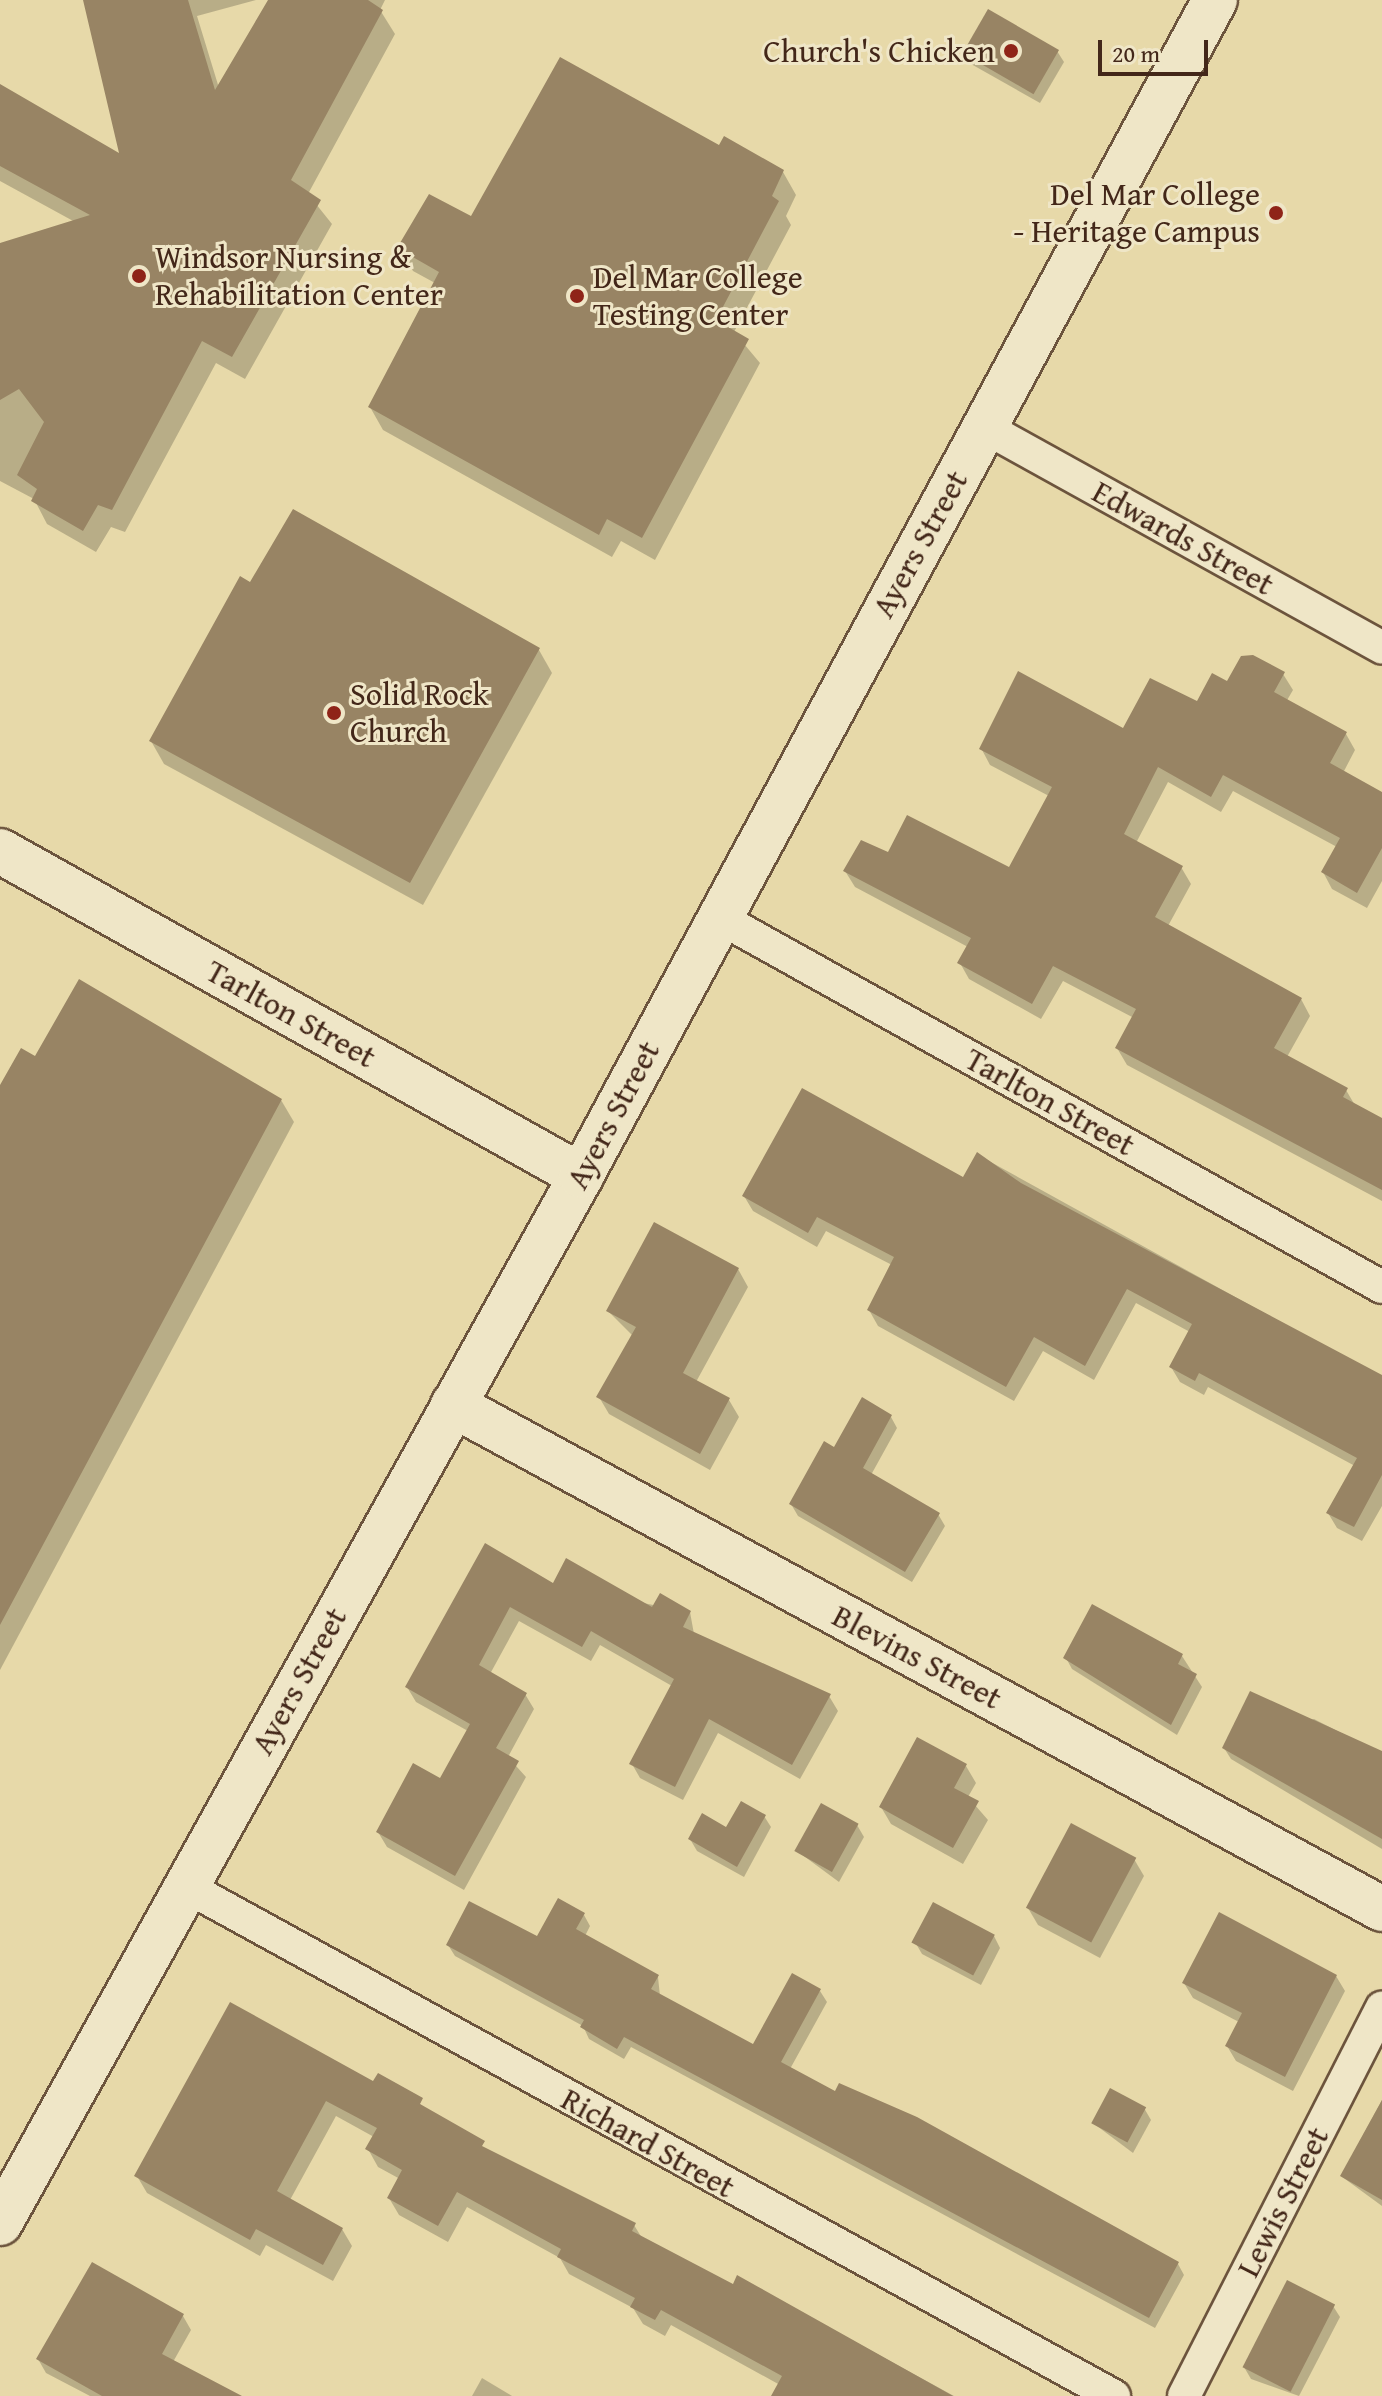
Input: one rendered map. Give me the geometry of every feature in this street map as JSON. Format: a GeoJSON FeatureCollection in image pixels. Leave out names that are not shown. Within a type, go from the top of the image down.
{"type":"FeatureCollection","features":[{"type":"Feature","properties":{"kind":"main road","name":"Ayers Street"},"geometry":{"type":"LineString","coordinates":[[0,2223],[581,1176],[1215,0]]}},
{"type":"Feature","properties":{"kind":"main road","name":"Tarlton Street"},"geometry":{"type":"LineString","coordinates":[[0,851],[581,1176]]}},
{"type":"Feature","properties":{"kind":"main road","name":"Blevins Street"},"geometry":{"type":"LineString","coordinates":[[453,1405],[1382,1909]]}},
{"type":"Feature","properties":{"kind":"street","name":"Edwards Street"},"geometry":{"type":"LineString","coordinates":[[984,427],[1382,648]]}},
{"type":"Feature","properties":{"kind":"street","name":"Tarlton Street"},"geometry":{"type":"LineString","coordinates":[[718,917],[1382,1287]]}},
{"type":"Feature","properties":{"kind":"street","name":"Richard Street"},"geometry":{"type":"LineString","coordinates":[[185,1886],[1114,2396]]}},
{"type":"Feature","properties":{"kind":"street","name":"Lewis Street"},"geometry":{"type":"LineString","coordinates":[[1184,2396],[1382,2007]]}},
{"type":"Feature","properties":{"kind":"building","name":"Windsor Nursing & Rehabilitation Center"},"geometry":{"type":"Polygon","coordinates":[[[83,0],[188,0],[215,90],[268,0],[368,0],[383,10],[291,180],[321,200],[232,357],[202,341],[112,510],[98,505],[83,531],[31,501],[37,489],[17,475],[44,422],[19,389],[0,400],[0,243],[90,215],[0,166],[0,84],[119,153],[83,0]]]}},
{"type":"Feature","properties":{"kind":"building","name":"Church's Chicken"},"geometry":{"type":"Polygon","coordinates":[[[988,9],[1059,50],[1034,94],[962,53],[988,9]]]}},
{"type":"Feature","properties":{"kind":"building","name":"Del Mar College Testing Center"},"geometry":{"type":"Polygon","coordinates":[[[560,57],[719,145],[724,136],[784,170],[772,196],[779,201],[716,320],[749,339],[642,538],[607,519],[599,535],[368,407],[439,272],[397,248],[429,194],[471,216],[560,57]]]}},
{"type":"Feature","properties":{"kind":"building","name":"Solid Rock Church"},"geometry":{"type":"Polygon","coordinates":[[[293,509],[540,648],[410,883],[149,741],[240,576],[250,582],[293,509]]]}},
{"type":"Feature","properties":{"kind":"building"},"geometry":{"type":"Polygon","coordinates":[[[1253,655],[1285,672],[1274,692],[1347,732],[1330,763],[1382,792],[1382,848],[1357,893],[1321,872],[1340,838],[1223,775],[1211,797],[1158,767],[1124,834],[1183,866],[1155,917],[1302,998],[1274,1048],[1348,1088],[1343,1097],[1382,1118],[1382,1190],[1115,1048],[1136,1009],[1053,966],[1032,1004],[957,963],[971,938],[843,871],[861,840],[888,852],[907,815],[1009,867],[1052,787],[979,749],[1018,671],[1123,728],[1150,678],[1197,701],[1212,673],[1227,681],[1241,656],[1253,655]]]}},
{"type":"Feature","properties":{"kind":"building"},"geometry":{"type":"Polygon","coordinates":[[[79,979],[282,1099],[0,1625],[0,1085],[21,1048],[35,1056],[79,979]]]}},
{"type":"Feature","properties":{"kind":"building"},"geometry":{"type":"Polygon","coordinates":[[[802,1088],[963,1177],[977,1152],[1021,1183],[1382,1375],[1382,1475],[1354,1527],[1326,1513],[1357,1458],[1199,1373],[1195,1381],[1169,1367],[1192,1324],[1127,1289],[1085,1366],[1034,1337],[1006,1387],[867,1310],[894,1257],[817,1217],[808,1233],[742,1196],[802,1088]]]}},
{"type":"Feature","properties":{"kind":"building"},"geometry":{"type":"Polygon","coordinates":[[[654,1222],[739,1268],[683,1373],[730,1398],[700,1454],[596,1397],[636,1327],[606,1311],[654,1222]]]}},
{"type":"Feature","properties":{"kind":"building"},"geometry":{"type":"Polygon","coordinates":[[[862,1397],[892,1415],[863,1468],[940,1513],[905,1572],[789,1504],[824,1441],[834,1447],[862,1397]]]}},
{"type":"Feature","properties":{"kind":"building"},"geometry":{"type":"Polygon","coordinates":[[[485,1543],[553,1583],[566,1558],[652,1607],[660,1593],[691,1611],[683,1627],[831,1694],[792,1765],[709,1719],[675,1787],[629,1764],[674,1679],[591,1631],[582,1647],[510,1607],[479,1665],[527,1693],[496,1748],[519,1761],[455,1876],[376,1832],[413,1763],[440,1778],[470,1724],[405,1687],[485,1543]]]}},
{"type":"Feature","properties":{"kind":"building"},"geometry":{"type":"Polygon","coordinates":[[[1092,1604],[1183,1654],[1178,1664],[1197,1674],[1171,1725],[1063,1658],[1092,1604]]]}},
{"type":"Feature","properties":{"kind":"building"},"geometry":{"type":"Polygon","coordinates":[[[1250,1691],[1382,1751],[1382,1839],[1222,1748],[1250,1691]]]}},
{"type":"Feature","properties":{"kind":"building"},"geometry":{"type":"Polygon","coordinates":[[[917,1737],[967,1764],[954,1788],[979,1801],[953,1848],[879,1807],[917,1737]]]}},
{"type":"Feature","properties":{"kind":"building"},"geometry":{"type":"Polygon","coordinates":[[[741,1801],[766,1815],[737,1867],[688,1839],[702,1813],[726,1827],[741,1801]]]}},
{"type":"Feature","properties":{"kind":"building"},"geometry":{"type":"Polygon","coordinates":[[[821,1803],[859,1824],[832,1872],[794,1851],[821,1803]]]}},
{"type":"Feature","properties":{"kind":"building"},"geometry":{"type":"Polygon","coordinates":[[[1071,1823],[1136,1858],[1091,1943],[1026,1908],[1071,1823]]]}},
{"type":"Feature","properties":{"kind":"building"},"geometry":{"type":"Polygon","coordinates":[[[558,1898],[585,1913],[576,1929],[659,1975],[651,1989],[753,2044],[792,1973],[821,1989],[781,2062],[835,2091],[839,2083],[917,2117],[1179,2262],[1149,2318],[624,2037],[617,2049],[580,2027],[584,2020],[446,1945],[469,1901],[537,1936],[558,1898]]]}},
{"type":"Feature","properties":{"kind":"building"},"geometry":{"type":"Polygon","coordinates":[[[933,1902],[995,1935],[973,1975],[911,1943],[933,1902]]]}},
{"type":"Feature","properties":{"kind":"building"},"geometry":{"type":"Polygon","coordinates":[[[1219,1912],[1337,1975],[1285,2077],[1225,2046],[1242,2013],[1182,1983],[1219,1912]]]}},
{"type":"Feature","properties":{"kind":"building"},"geometry":{"type":"Polygon","coordinates":[[[230,2002],[373,2081],[378,2073],[423,2098],[420,2104],[485,2141],[482,2146],[636,2223],[632,2231],[733,2284],[737,2275],[953,2396],[771,2396],[782,2376],[661,2310],[655,2320],[630,2307],[635,2298],[557,2257],[561,2249],[457,2192],[438,2226],[387,2198],[402,2170],[365,2149],[377,2128],[326,2101],[277,2191],[343,2228],[323,2265],[256,2229],[250,2240],[134,2176],[230,2002]]]}},
{"type":"Feature","properties":{"kind":"building"},"geometry":{"type":"Polygon","coordinates":[[[1110,2088],[1146,2107],[1127,2143],[1091,2123],[1110,2088]]]}},
{"type":"Feature","properties":{"kind":"building"},"geometry":{"type":"Polygon","coordinates":[[[1382,2100],[1382,2200],[1340,2176],[1382,2100]]]}},
{"type":"Feature","properties":{"kind":"building"},"geometry":{"type":"Polygon","coordinates":[[[92,2262],[184,2314],[162,2354],[242,2396],[102,2396],[36,2359],[92,2262]]]}},
{"type":"Feature","properties":{"kind":"building"},"geometry":{"type":"Polygon","coordinates":[[[1287,2280],[1335,2305],[1291,2392],[1243,2367],[1287,2280]]]}},
{"type":"Feature","properties":{"kind":"place","name":"Church's Chicken"},"geometry":{"type":"Point","coordinates":[1011,51]}},
{"type":"Feature","properties":{"kind":"place","name":"Del Mar College - Heritage Campus"},"geometry":{"type":"Point","coordinates":[1276,213]}},
{"type":"Feature","properties":{"kind":"place","name":"Windsor Nursing & Rehabilitation Center"},"geometry":{"type":"Point","coordinates":[139,276]}},
{"type":"Feature","properties":{"kind":"place","name":"Del Mar College Testing Center"},"geometry":{"type":"Point","coordinates":[577,296]}},
{"type":"Feature","properties":{"kind":"place","name":"Solid Rock Church"},"geometry":{"type":"Point","coordinates":[334,713]}}]}
